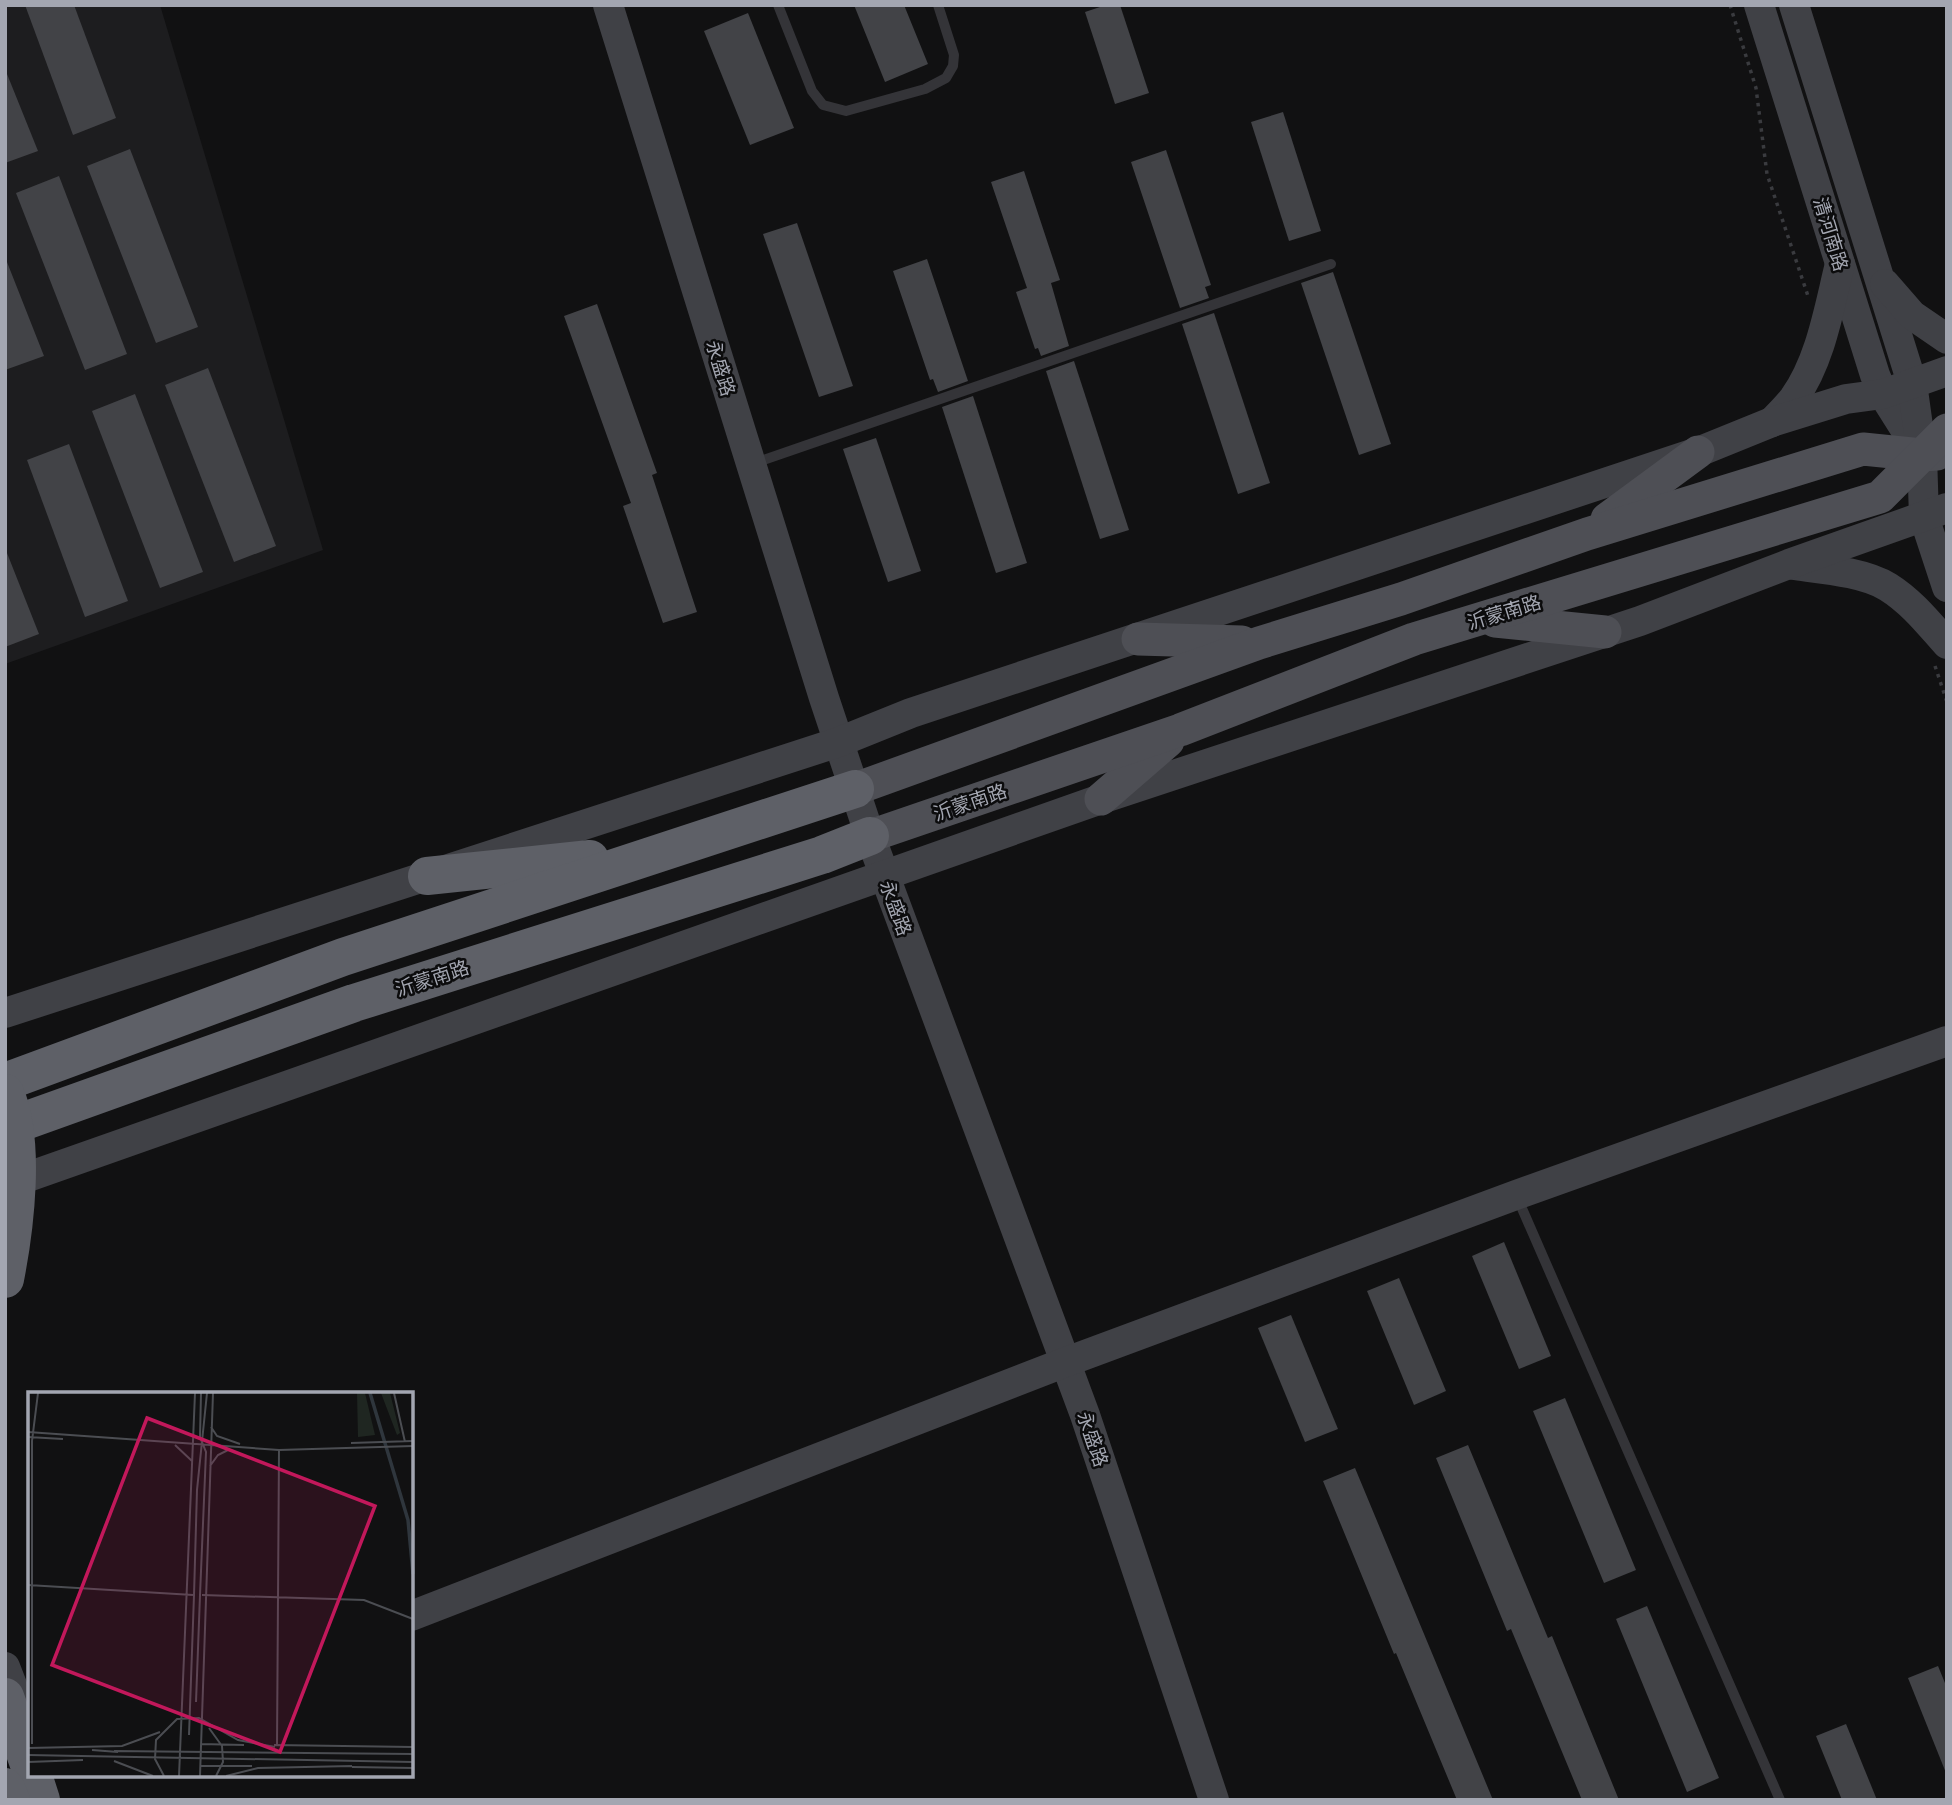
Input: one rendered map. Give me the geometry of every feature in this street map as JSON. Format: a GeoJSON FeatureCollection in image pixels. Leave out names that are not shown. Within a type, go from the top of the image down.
{"type":"FeatureCollection","features":[{"type":"Feature","properties":{"kind":"highway"},"geometry":{"type":"LineString","coordinates":[[5,1082],[342,957],[855,789]]}},
{"type":"Feature","properties":{"kind":"highway","name":"沂蒙南路"},"geometry":{"type":"LineString","coordinates":[[5,1128],[354,1003],[822,855],[870,836]]}},
{"type":"Feature","properties":{"kind":"highway"},"geometry":{"type":"LineString","coordinates":[[427,876],[665,851]]}},
{"type":"Feature","properties":{"kind":"highway"},"geometry":{"type":"LineString","coordinates":[[5,1093],[17,1153],[16,1200],[5,1279]]}},
{"type":"Feature","properties":{"kind":"highway"},"geometry":{"type":"LineString","coordinates":[[5,1697],[28,1761]]}},
{"type":"Feature","properties":{"kind":"highway"},"geometry":{"type":"LineString","coordinates":[[34,1777],[41,1800]]}},
{"type":"Feature","properties":{"kind":"highway"},"geometry":{"type":"LineString","coordinates":[[5,1787],[11,1800]]}},
{"type":"Feature","properties":{"kind":"main road","name":"沂蒙南路"},"geometry":{"type":"LineString","coordinates":[[870,836],[1180,730],[1414,639],[1880,497],[1934,454],[1947,430]]}},
{"type":"Feature","properties":{"kind":"main road"},"geometry":{"type":"LineString","coordinates":[[855,789],[1259,643],[1401,599],[1587,534],[1863,449],[1934,454]]}},
{"type":"Feature","properties":{"kind":"main road"},"geometry":{"type":"LineString","coordinates":[[1587,534],[1698,452]]}},
{"type":"Feature","properties":{"kind":"main road"},"geometry":{"type":"LineString","coordinates":[[1478,620],[1605,632]]}},
{"type":"Feature","properties":{"kind":"main road"},"geometry":{"type":"LineString","coordinates":[[1138,639],[1259,643]]}},
{"type":"Feature","properties":{"kind":"main road"},"geometry":{"type":"LineString","coordinates":[[1101,799],[1180,730]]}},
{"type":"Feature","properties":{"kind":"street","name":"清河南路"},"geometry":{"type":"LineString","coordinates":[[1759,5],[1882,394],[1934,454]]}},
{"type":"Feature","properties":{"kind":"street","name":"清河南路"},"geometry":{"type":"LineString","coordinates":[[1794,5],[1934,454],[1947,587]]}},
{"type":"Feature","properties":{"kind":"street","name":"永盛路"},"geometry":{"type":"LineString","coordinates":[[614,7],[751,464],[870,836],[1066,1362],[1214,1800]]}},
{"type":"Feature","properties":{"kind":"street"},"geometry":{"type":"LineString","coordinates":[[1772,422],[1795,397],[1822,337],[1840,264]]}},
{"type":"Feature","properties":{"kind":"street"},"geometry":{"type":"LineString","coordinates":[[1878,277],[1912,315],[1947,339]]}},
{"type":"Feature","properties":{"kind":"street"},"geometry":{"type":"LineString","coordinates":[[5,1013],[839,742],[911,713],[1698,452],[1772,422],[1846,399],[1882,394],[1947,371]]}},
{"type":"Feature","properties":{"kind":"street"},"geometry":{"type":"LineString","coordinates":[[5,1185],[1101,799],[1640,621],[1939,509]]}},
{"type":"Feature","properties":{"kind":"street"},"geometry":{"type":"LineString","coordinates":[[1789,564],[1850,574],[1887,586],[1917,610],[1947,645]]}},
{"type":"Feature","properties":{"kind":"street"},"geometry":{"type":"LineString","coordinates":[[413,1615],[1066,1362],[1516,1195],[1947,1041]]}},
{"type":"Feature","properties":{"kind":"street"},"geometry":{"type":"LineString","coordinates":[[5,1667],[28,1728]]}},
{"type":"Feature","properties":{"kind":"street"},"geometry":{"type":"LineString","coordinates":[[46,1777],[55,1800]]}},
{"type":"Feature","properties":{"kind":"lane"},"geometry":{"type":"LineString","coordinates":[[778,5],[812,91],[823,105],[846,111],[925,89],[946,78],[953,66],[954,55],[938,5]]}},
{"type":"Feature","properties":{"kind":"lane"},"geometry":{"type":"LineString","coordinates":[[751,464],[1331,264]]}},
{"type":"Feature","properties":{"kind":"lane"},"geometry":{"type":"LineString","coordinates":[[1516,1195],[1780,1800]]}},
{"type":"Feature","properties":{"kind":"path"},"geometry":{"type":"LineString","coordinates":[[1730,5],[1756,88],[1767,174],[1822,337]]}},
{"type":"Feature","properties":{"kind":"shaded area"},"geometry":{"type":"Polygon","coordinates":[[[5,5],[160,5],[323,550],[5,664],[5,5]]]}},
{"type":"Feature","properties":{"kind":"building"},"geometry":{"type":"Polygon","coordinates":[[[25,5],[74,5],[116,118],[73,135],[25,5]]]}},
{"type":"Feature","properties":{"kind":"building"},"geometry":{"type":"Polygon","coordinates":[[[854,5],[904,5],[928,64],[885,82],[854,5]]]}},
{"type":"Feature","properties":{"kind":"building"},"geometry":{"type":"Polygon","coordinates":[[[1106,5],[1120,5],[1149,93],[1115,104],[1085,12],[1106,5]]]}},
{"type":"Feature","properties":{"kind":"building"},"geometry":{"type":"Polygon","coordinates":[[[748,13],[794,128],[750,145],[704,31],[748,13]]]}},
{"type":"Feature","properties":{"kind":"building"},"geometry":{"type":"Polygon","coordinates":[[[5,69],[38,151],[5,163],[5,69]]]}},
{"type":"Feature","properties":{"kind":"building"},"geometry":{"type":"Polygon","coordinates":[[[1283,112],[1321,231],[1289,241],[1251,122],[1283,112]]]}},
{"type":"Feature","properties":{"kind":"building"},"geometry":{"type":"Polygon","coordinates":[[[130,149],[198,327],[156,343],[87,166],[130,149]]]}},
{"type":"Feature","properties":{"kind":"building"},"geometry":{"type":"Polygon","coordinates":[[[1166,150],[1211,285],[1205,287],[1209,298],[1180,308],[1131,162],[1166,150]]]}},
{"type":"Feature","properties":{"kind":"building"},"geometry":{"type":"Polygon","coordinates":[[[1024,171],[1060,280],[1051,283],[1069,346],[1041,356],[1038,348],[1035,349],[1016,292],[1027,288],[991,182],[1024,171]]]}},
{"type":"Feature","properties":{"kind":"building"},"geometry":{"type":"Polygon","coordinates":[[[59,176],[127,354],[85,370],[16,193],[59,176]]]}},
{"type":"Feature","properties":{"kind":"building"},"geometry":{"type":"Polygon","coordinates":[[[797,223],[853,386],[819,397],[763,234],[797,223]]]}},
{"type":"Feature","properties":{"kind":"building"},"geometry":{"type":"Polygon","coordinates":[[[5,257],[44,356],[5,370],[5,257]]]}},
{"type":"Feature","properties":{"kind":"building"},"geometry":{"type":"Polygon","coordinates":[[[927,259],[968,381],[938,392],[933,379],[930,380],[893,271],[927,259]]]}},
{"type":"Feature","properties":{"kind":"building"},"geometry":{"type":"Polygon","coordinates":[[[1333,272],[1391,444],[1359,455],[1301,283],[1333,272]]]}},
{"type":"Feature","properties":{"kind":"building"},"geometry":{"type":"Polygon","coordinates":[[[597,304],[657,473],[652,475],[697,612],[663,623],[623,506],[631,503],[564,316],[597,304]]]}},
{"type":"Feature","properties":{"kind":"building"},"geometry":{"type":"Polygon","coordinates":[[[1214,313],[1270,483],[1238,494],[1182,324],[1214,313]]]}},
{"type":"Feature","properties":{"kind":"building"},"geometry":{"type":"Polygon","coordinates":[[[1074,361],[1129,530],[1100,539],[1046,371],[1074,361]]]}},
{"type":"Feature","properties":{"kind":"building"},"geometry":{"type":"Polygon","coordinates":[[[208,368],[276,546],[234,562],[165,385],[208,368]]]}},
{"type":"Feature","properties":{"kind":"building"},"geometry":{"type":"Polygon","coordinates":[[[135,394],[203,572],[160,588],[92,411],[135,394]]]}},
{"type":"Feature","properties":{"kind":"building"},"geometry":{"type":"Polygon","coordinates":[[[973,396],[1027,563],[996,573],[942,407],[973,396]]]}},
{"type":"Feature","properties":{"kind":"building"},"geometry":{"type":"Polygon","coordinates":[[[876,438],[921,571],[888,582],[843,449],[876,438]]]}},
{"type":"Feature","properties":{"kind":"building"},"geometry":{"type":"Polygon","coordinates":[[[69,444],[128,601],[85,617],[27,460],[69,444]]]}},
{"type":"Feature","properties":{"kind":"building"},"geometry":{"type":"Polygon","coordinates":[[[5,548],[39,634],[5,647],[5,548]]]}},
{"type":"Feature","properties":{"kind":"building"},"geometry":{"type":"Polygon","coordinates":[[[1504,1242],[1551,1356],[1519,1369],[1472,1256],[1504,1242]]]}},
{"type":"Feature","properties":{"kind":"building"},"geometry":{"type":"Polygon","coordinates":[[[1399,1278],[1446,1391],[1414,1405],[1367,1291],[1399,1278]]]}},
{"type":"Feature","properties":{"kind":"building"},"geometry":{"type":"Polygon","coordinates":[[[1291,1315],[1338,1429],[1305,1442],[1258,1328],[1291,1315]]]}},
{"type":"Feature","properties":{"kind":"building"},"geometry":{"type":"Polygon","coordinates":[[[1565,1398],[1636,1570],[1604,1583],[1533,1411],[1565,1398]]]}},
{"type":"Feature","properties":{"kind":"building"},"geometry":{"type":"Polygon","coordinates":[[[1468,1445],[1548,1638],[1552,1636],[1619,1800],[1582,1800],[1511,1629],[1507,1631],[1436,1458],[1468,1445]]]}},
{"type":"Feature","properties":{"kind":"building"},"geometry":{"type":"Polygon","coordinates":[[[1355,1468],[1493,1800],[1457,1800],[1396,1653],[1394,1654],[1323,1481],[1355,1468]]]}},
{"type":"Feature","properties":{"kind":"building"},"geometry":{"type":"Polygon","coordinates":[[[1647,1606],[1719,1778],[1687,1792],[1616,1619],[1647,1606]]]}},
{"type":"Feature","properties":{"kind":"building"},"geometry":{"type":"Polygon","coordinates":[[[1938,1666],[1947,1688],[1946,1773],[1908,1678],[1938,1666]]]}},
{"type":"Feature","properties":{"kind":"building"},"geometry":{"type":"Polygon","coordinates":[[[1846,1724],[1877,1800],[1842,1800],[1816,1736],[1846,1724]]]}}]}
